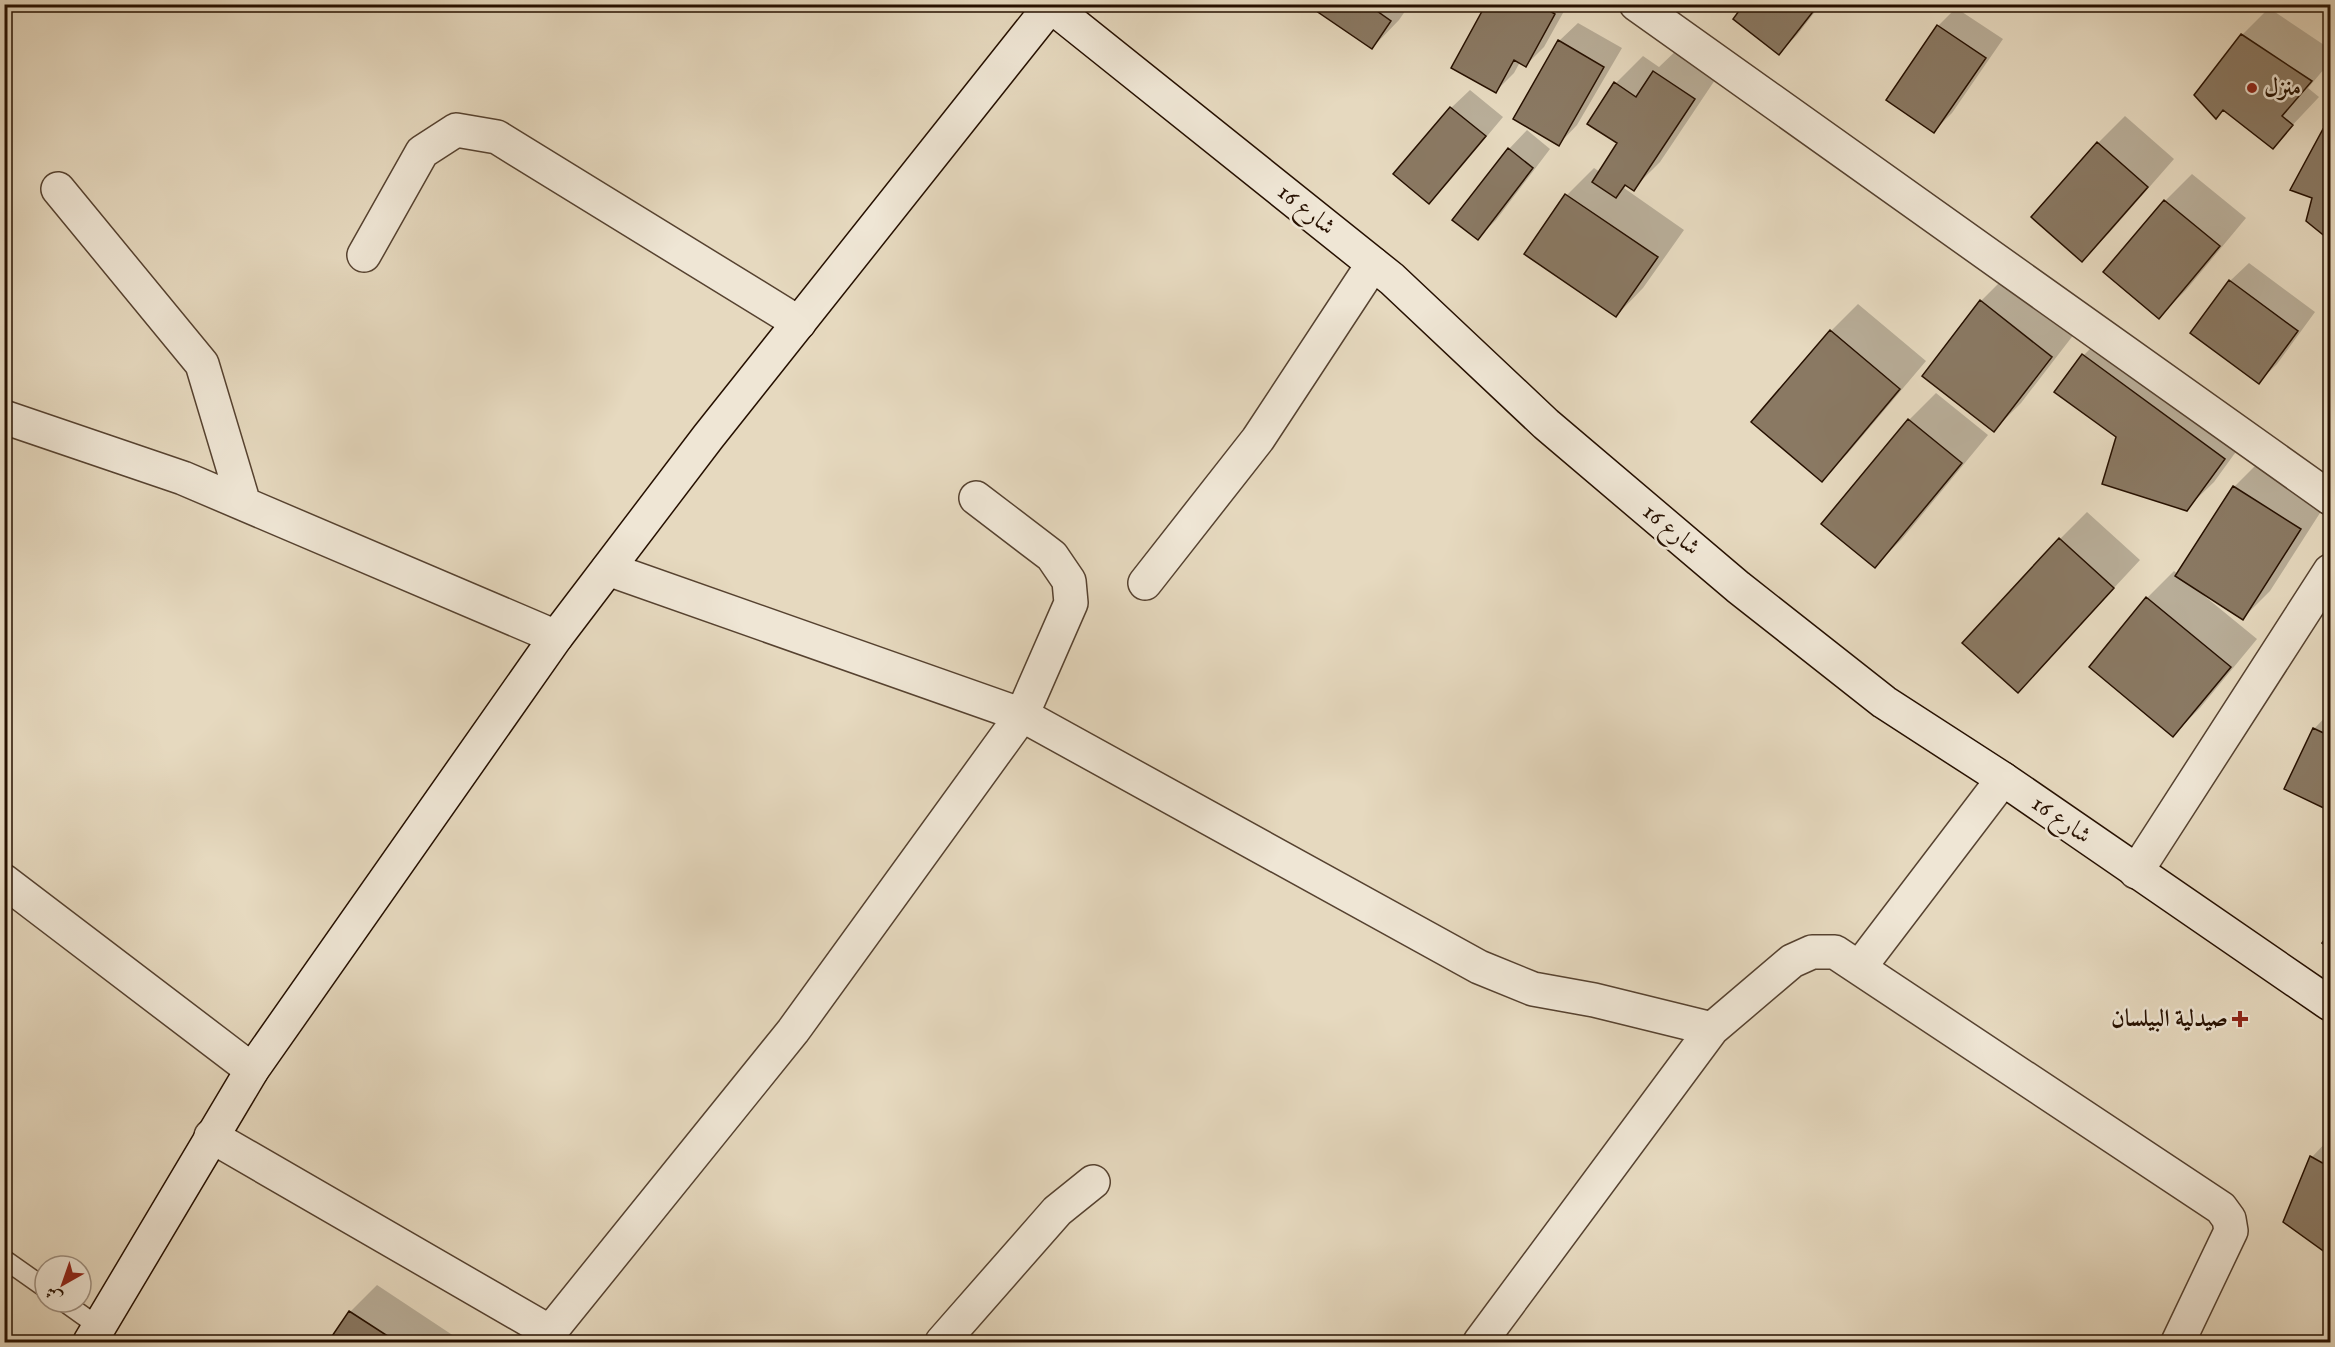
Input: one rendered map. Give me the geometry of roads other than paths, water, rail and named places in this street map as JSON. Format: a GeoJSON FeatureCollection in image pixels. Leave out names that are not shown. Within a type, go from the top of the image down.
{"type":"FeatureCollection","features":[{"type":"Feature","properties":{"kind":"street"},"geometry":{"type":"LineString","coordinates":[[1636,4],[2331,498]]}},
{"type":"Feature","properties":{"kind":"street"},"geometry":{"type":"LineString","coordinates":[[94,1335],[252,1070],[556,637],[708,437],[1051,5]]}},
{"type":"Feature","properties":{"kind":"street","name":"شارع 16"},"geometry":{"type":"LineString","coordinates":[[1051,5],[1392,279],[1546,424],[1738,587],[1884,702],[2003,779],[2331,1004]]}},
{"type":"Feature","properties":{"kind":"street"},"geometry":{"type":"LineString","coordinates":[[364,255],[422,153],[456,130],[497,137],[799,323]]}},
{"type":"Feature","properties":{"kind":"street"},"geometry":{"type":"LineString","coordinates":[[58,189],[202,364],[244,504]]}},
{"type":"Feature","properties":{"kind":"street"},"geometry":{"type":"LineString","coordinates":[[1145,583],[1258,439],[1372,264]]}},
{"type":"Feature","properties":{"kind":"street"},"geometry":{"type":"LineString","coordinates":[[4,417],[183,478],[556,637]]}},
{"type":"Feature","properties":{"kind":"street"},"geometry":{"type":"LineString","coordinates":[[211,1136],[563,1337],[793,1031],[1022,715],[1071,603],[1069,581],[1052,556],[976,498]]}},
{"type":"Feature","properties":{"kind":"street"},"geometry":{"type":"LineString","coordinates":[[608,569],[1022,715],[1479,967],[1533,989],[1594,1000],[1712,1029]]}},
{"type":"Feature","properties":{"kind":"street"},"geometry":{"type":"LineString","coordinates":[[2136,872],[2331,572]]}},
{"type":"Feature","properties":{"kind":"street"},"geometry":{"type":"LineString","coordinates":[[1858,968],[2003,779]]}},
{"type":"Feature","properties":{"kind":"street"},"geometry":{"type":"LineString","coordinates":[[4,881],[252,1070]]}},
{"type":"Feature","properties":{"kind":"street"},"geometry":{"type":"LineString","coordinates":[[1480,1342],[1712,1029],[1792,961],[1812,952],[1835,952],[2221,1208],[2229,1219],[2231,1231],[2178,1342]]}},
{"type":"Feature","properties":{"kind":"street"},"geometry":{"type":"LineString","coordinates":[[942,1342],[1057,1211],[1093,1182]]}},
{"type":"Feature","properties":{"kind":"lane"},"geometry":{"type":"LineString","coordinates":[[4,1259],[33,1280]]}},
{"type":"Feature","properties":{"kind":"lane"},"geometry":{"type":"LineString","coordinates":[[75,1314],[94,1335]]}},
{"type":"Feature","properties":{"kind":"place","name":"منزل"},"geometry":{"type":"Point","coordinates":[2252,88]}},
{"type":"Feature","properties":{"kind":"place","name":"صيدلية البيلسان"},"geometry":{"type":"Point","coordinates":[2240,1019]}}]}
